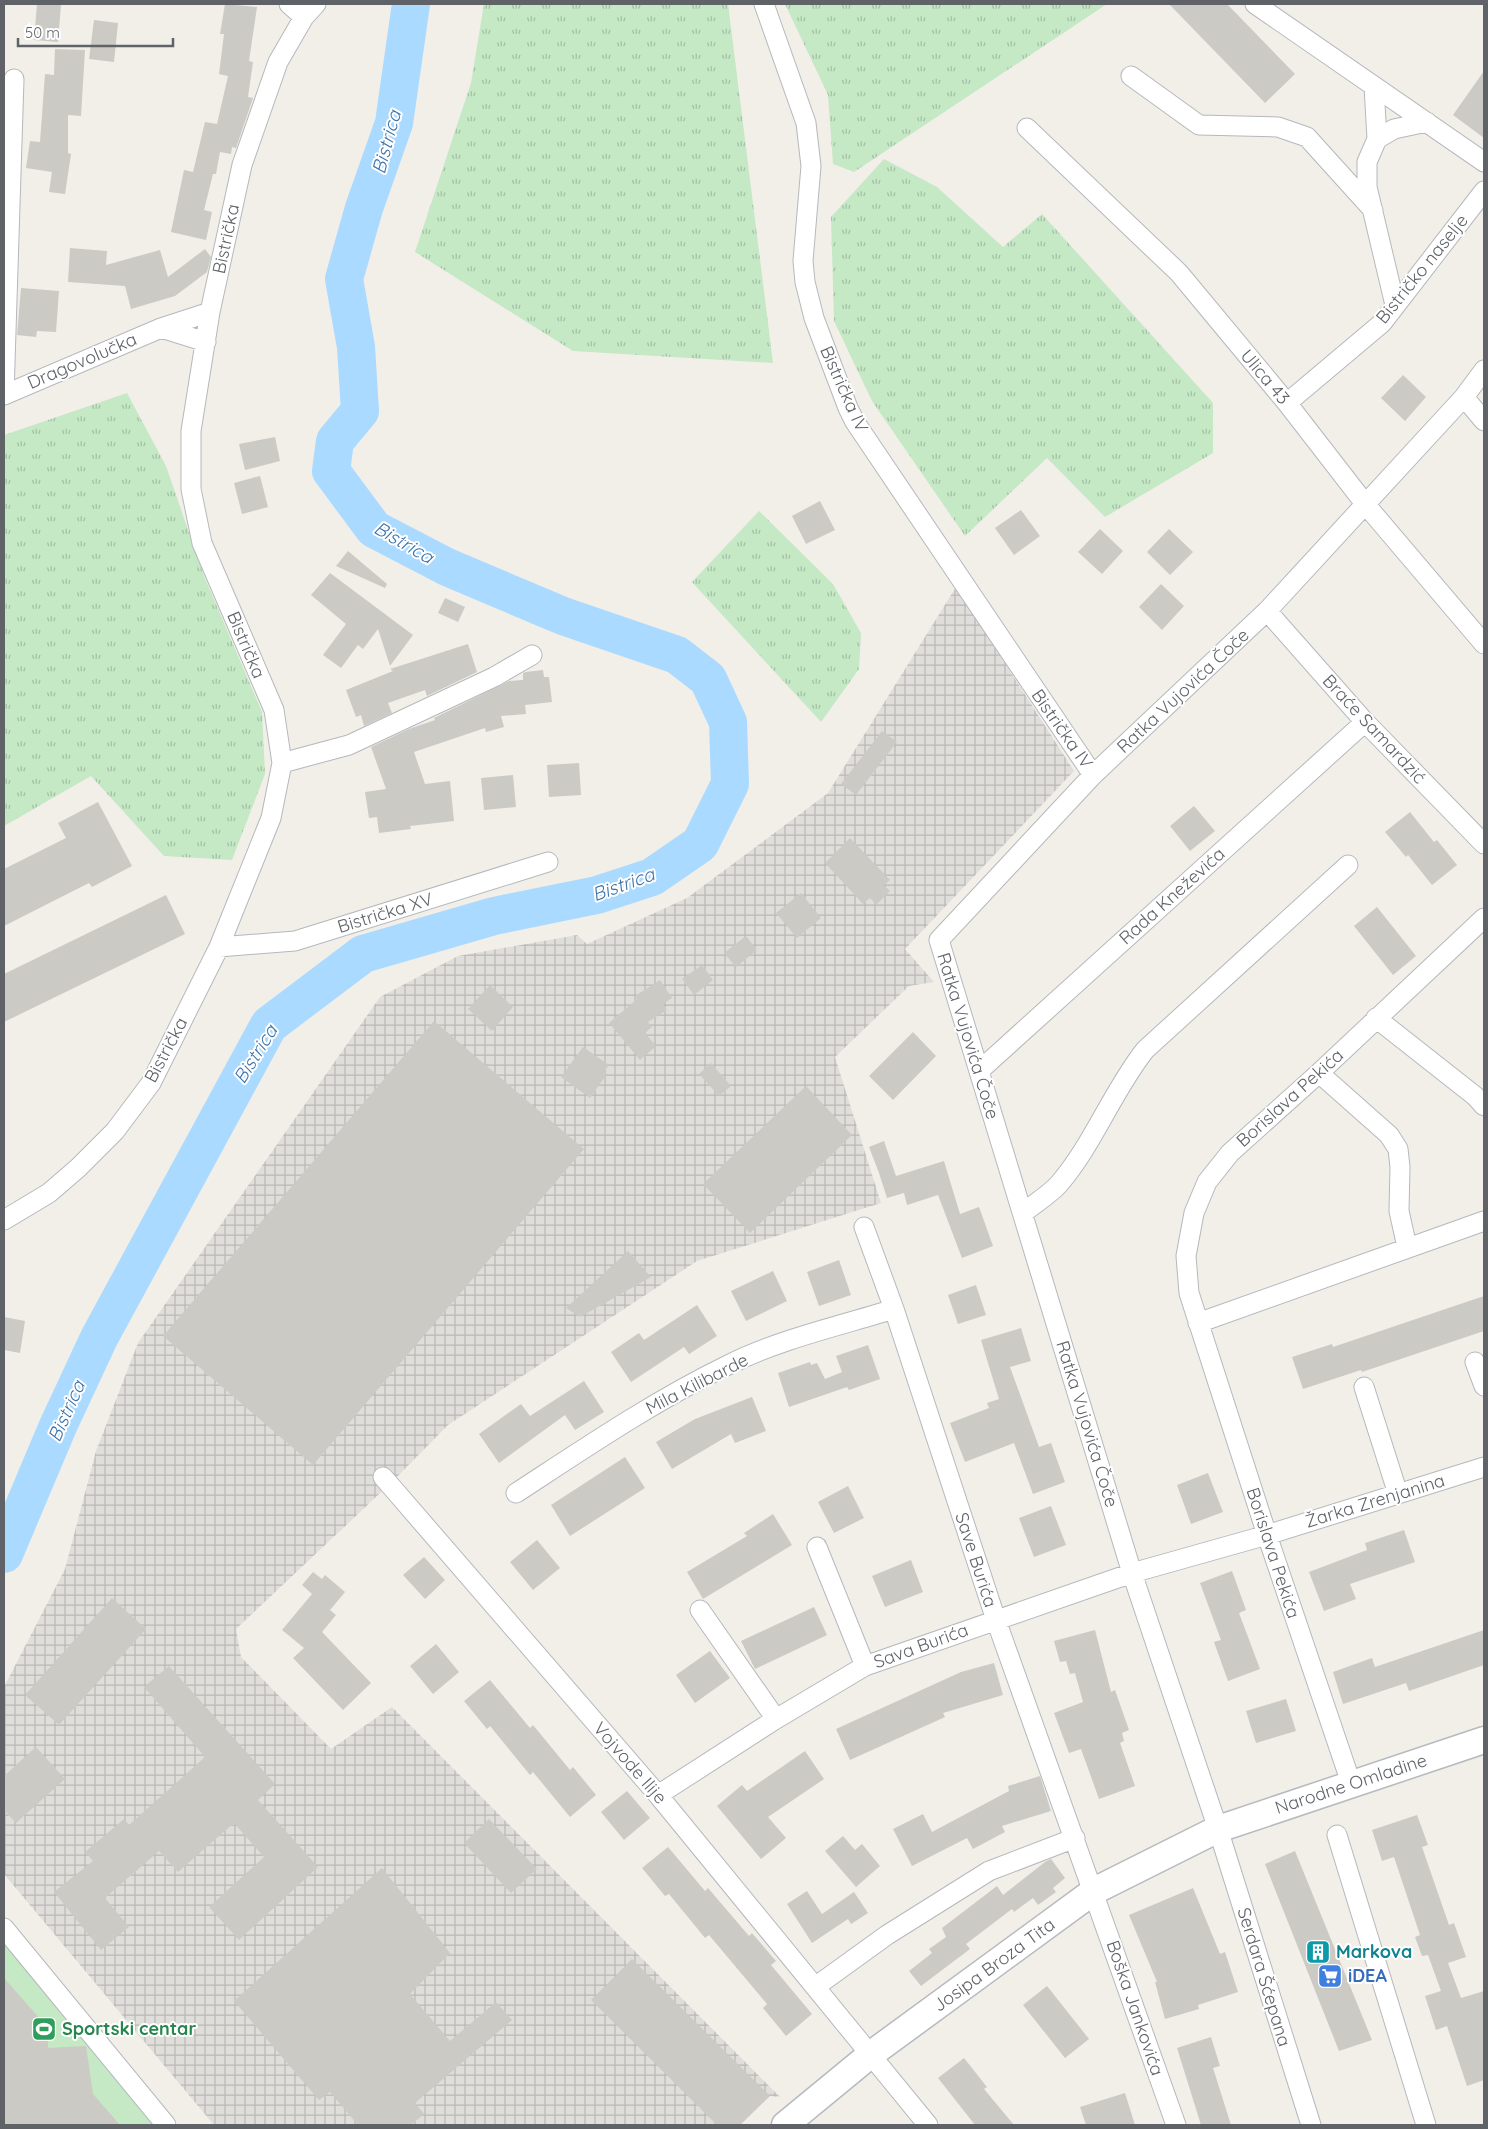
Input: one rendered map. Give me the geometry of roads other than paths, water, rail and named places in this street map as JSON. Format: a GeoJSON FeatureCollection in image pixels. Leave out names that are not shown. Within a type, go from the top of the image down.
{"type":"FeatureCollection","features":[{"type":"Feature","properties":{"kind":"street"},"geometry":{"type":"LineString","coordinates":[[289,4],[310,10]]}},
{"type":"Feature","properties":{"kind":"street","name":"Bistrička IV"},"geometry":{"type":"LineString","coordinates":[[764,4],[806,124],[811,166],[803,261],[805,282],[814,318],[848,408],[854,422],[1093,775]]}},
{"type":"Feature","properties":{"kind":"street"},"geometry":{"type":"LineString","coordinates":[[1255,4],[1484,162]]}},
{"type":"Feature","properties":{"kind":"street","name":"Bistrička"},"geometry":{"type":"LineString","coordinates":[[4,1220],[49,1193],[78,1168],[115,1131],[151,1083],[219,947],[271,818],[282,763],[274,710],[202,543],[191,488],[191,431],[210,312],[242,165],[278,62],[310,10]]}},
{"type":"Feature","properties":{"kind":"street"},"geometry":{"type":"LineString","coordinates":[[1131,76],[1199,125],[1278,127],[1307,137],[1373,210]]}},
{"type":"Feature","properties":{"kind":"street"},"geometry":{"type":"LineString","coordinates":[[4,395],[14,79]]}},
{"type":"Feature","properties":{"kind":"street"},"geometry":{"type":"LineString","coordinates":[[1374,86],[1377,139],[1367,162],[1367,188],[1395,305]]}},
{"type":"Feature","properties":{"kind":"street"},"geometry":{"type":"LineString","coordinates":[[1377,139],[1394,129],[1427,122]]}},
{"type":"Feature","properties":{"kind":"street","name":"Ulica 43"},"geometry":{"type":"LineString","coordinates":[[1027,128],[1179,273],[1287,403],[1366,505],[1484,644]]}},
{"type":"Feature","properties":{"kind":"street","name":"Bistričko naselje"},"geometry":{"type":"LineString","coordinates":[[1287,403],[1382,323],[1484,191]]}},
{"type":"Feature","properties":{"kind":"street","name":"Dragovolučka"},"geometry":{"type":"LineString","coordinates":[[4,395],[160,328],[210,312]]}},
{"type":"Feature","properties":{"kind":"street"},"geometry":{"type":"LineString","coordinates":[[160,328],[206,342]]}},
{"type":"Feature","properties":{"kind":"street","name":"Ratka Vujovića Čoče"},"geometry":{"type":"LineString","coordinates":[[1218,1829],[1132,1573],[938,940],[1093,775],[1267,611],[1464,397],[1484,370]]}},
{"type":"Feature","properties":{"kind":"street"},"geometry":{"type":"LineString","coordinates":[[1464,397],[1484,421]]}},
{"type":"Feature","properties":{"kind":"street","name":"Braće Samardzić"},"geometry":{"type":"LineString","coordinates":[[1267,611],[1365,722],[1484,844]]}},
{"type":"Feature","properties":{"kind":"street"},"geometry":{"type":"LineString","coordinates":[[282,763],[349,745],[494,677],[532,655]]}},
{"type":"Feature","properties":{"kind":"street","name":"Rada Kneževića"},"geometry":{"type":"LineString","coordinates":[[979,1071],[1365,722]]}},
{"type":"Feature","properties":{"kind":"street","name":"Bistrička XV"},"geometry":{"type":"LineString","coordinates":[[219,947],[295,941],[548,862]]}},
{"type":"Feature","properties":{"kind":"street"},"geometry":{"type":"LineString","coordinates":[[1023,1213],[1058,1185],[1080,1157],[1127,1073],[1145,1050],[1348,865]]}},
{"type":"Feature","properties":{"kind":"street","name":"Borislava Pekića"},"geometry":{"type":"LineString","coordinates":[[1351,1783],[1198,1323],[1189,1294],[1186,1256],[1194,1213],[1206,1182],[1230,1153],[1319,1073],[1484,918]]}},
{"type":"Feature","properties":{"kind":"street"},"geometry":{"type":"LineString","coordinates":[[1376,1018],[1475,1096],[1484,1106]]}},
{"type":"Feature","properties":{"kind":"street"},"geometry":{"type":"LineString","coordinates":[[1319,1073],[1389,1135],[1398,1149],[1400,1167],[1399,1211],[1407,1247]]}},
{"type":"Feature","properties":{"kind":"street"},"geometry":{"type":"LineString","coordinates":[[1198,1323],[1484,1221]]}},
{"type":"Feature","properties":{"kind":"street","name":"Save Burića"},"geometry":{"type":"LineString","coordinates":[[864,1227],[894,1308],[996,1620],[1094,1891]]}},
{"type":"Feature","properties":{"kind":"street","name":"Mila Kilibarde"},"geometry":{"type":"LineString","coordinates":[[516,1493],[649,1408],[729,1364],[788,1341],[894,1308]]}},
{"type":"Feature","properties":{"kind":"street"},"geometry":{"type":"LineString","coordinates":[[1476,1362],[1484,1386]]}},
{"type":"Feature","properties":{"kind":"street"},"geometry":{"type":"LineString","coordinates":[[1364,1387],[1398,1494]]}},
{"type":"Feature","properties":{"kind":"street","name":"Žarka Zrenjanina"},"geometry":{"type":"LineString","coordinates":[[1267,1535],[1484,1466]]}},
{"type":"Feature","properties":{"kind":"street","name":"Vojvode Ilije"},"geometry":{"type":"LineString","coordinates":[[383,1477],[658,1795],[928,2125]]}},
{"type":"Feature","properties":{"kind":"street","name":"Sava Burića"},"geometry":{"type":"LineString","coordinates":[[658,1795],[776,1719],[865,1666],[1132,1573],[1267,1535]]}},
{"type":"Feature","properties":{"kind":"street"},"geometry":{"type":"LineString","coordinates":[[817,1547],[865,1666]]}},
{"type":"Feature","properties":{"kind":"street"},"geometry":{"type":"LineString","coordinates":[[700,1610],[776,1719]]}},
{"type":"Feature","properties":{"kind":"street","name":"Narodne Omladine"},"geometry":{"type":"LineString","coordinates":[[1218,1829],[1484,1740]]}},
{"type":"Feature","properties":{"kind":"street","name":"Josipa Broza Tita"},"geometry":{"type":"LineString","coordinates":[[785,2125],[870,2056],[1094,1891],[1218,1829]]}},
{"type":"Feature","properties":{"kind":"street","name":"Serdara Šćepana"},"geometry":{"type":"LineString","coordinates":[[1218,1829],[1311,2125]]}},
{"type":"Feature","properties":{"kind":"street"},"geometry":{"type":"LineString","coordinates":[[1337,1835],[1426,2125]]}},
{"type":"Feature","properties":{"kind":"street"},"geometry":{"type":"LineString","coordinates":[[815,1987],[887,1935],[989,1871],[1075,1838]]}},
{"type":"Feature","properties":{"kind":"street","name":"Boška Jankovića"},"geometry":{"type":"LineString","coordinates":[[1094,1891],[1176,2125]]}},
{"type":"Feature","properties":{"kind":"street"},"geometry":{"type":"LineString","coordinates":[[4,1928],[166,2125]]}},
{"type":"Feature","properties":{"kind":"waterway","name":"Bistrica"},"geometry":{"type":"LineString","coordinates":[[4,1554],[58,1426],[99,1338],[269,1025],[363,954],[494,916],[597,895],[652,877],[700,844],[730,784],[728,722],[708,679],[677,655],[563,616],[447,567],[374,529],[331,471],[335,441],[360,411],[356,347],[344,279],[364,208],[394,123],[411,4]]}},
{"type":"Feature","properties":{"kind":"place","name":"Markova"},"geometry":{"type":"Point","coordinates":[1318,1952]}},
{"type":"Feature","properties":{"kind":"place","name":"iDEA"},"geometry":{"type":"Point","coordinates":[1330,1976]}},
{"type":"Feature","properties":{"kind":"place","name":"Sportski centar"},"geometry":{"type":"Point","coordinates":[44,2029]}}]}
